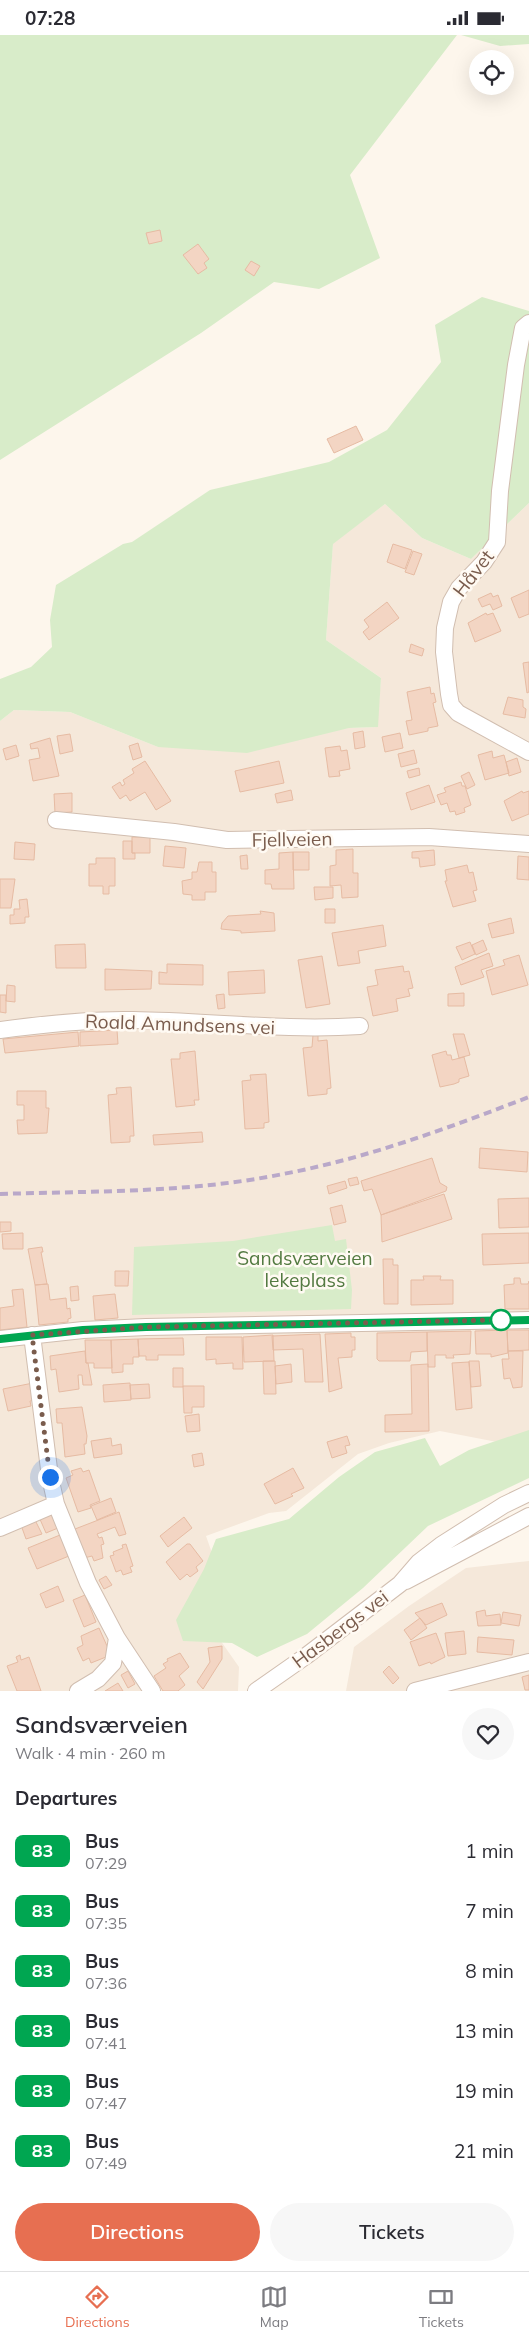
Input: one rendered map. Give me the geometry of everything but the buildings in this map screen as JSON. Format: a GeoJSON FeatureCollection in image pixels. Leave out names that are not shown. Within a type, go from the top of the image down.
{"type":"FeatureCollection","features":[{"type":"Feature","properties":{"kind":"street","name":"Håvet"},"geometry":{"type":"LineString","coordinates":[[529,323],[523,328],[515,374],[500,491],[497,542],[484,562],[459,589],[451,602],[445,628],[444,652],[451,705],[458,713],[529,752]]}},
{"type":"Feature","properties":{"kind":"street","name":"Fjellveien"},"geometry":{"type":"LineString","coordinates":[[56,820],[174,832],[227,840],[429,837],[529,844]]}},
{"type":"Feature","properties":{"kind":"street","name":"Roald Amundsens vei"},"geometry":{"type":"LineString","coordinates":[[0,1030],[57,1023],[105,1020],[196,1022],[318,1029],[360,1026]]}},
{"type":"Feature","properties":{"kind":"street"},"geometry":{"type":"LineString","coordinates":[[0,1339],[146,1327],[529,1320]]}},
{"type":"Feature","properties":{"kind":"street"},"geometry":{"type":"LineString","coordinates":[[32,1335],[50,1477],[56,1504],[88,1583],[117,1638],[152,1691]]}},
{"type":"Feature","properties":{"kind":"street","name":"Hasbergs vei"},"geometry":{"type":"LineString","coordinates":[[400,1584],[419,1562],[441,1545],[498,1509],[529,1493]]}},
{"type":"Feature","properties":{"kind":"street"},"geometry":{"type":"LineString","coordinates":[[0,1528],[56,1504]]}},
{"type":"Feature","properties":{"kind":"street","name":"Hasbergs vei"},"geometry":{"type":"LineString","coordinates":[[256,1691],[306,1657],[400,1584],[529,1516]]}},
{"type":"Feature","properties":{"kind":"street"},"geometry":{"type":"LineString","coordinates":[[78,1691],[98,1679],[113,1663],[117,1638]]}},
{"type":"Feature","properties":{"kind":"street"},"geometry":{"type":"LineString","coordinates":[[415,1691],[529,1662]]}},
{"type":"Feature","properties":{"kind":"shaded area"},"geometry":{"type":"Polygon","coordinates":[[[529,503],[529,1444],[523,1447],[440,1431],[389,1443],[358,1454],[286,1511],[269,1513],[206,1536],[219,1573],[190,1597],[239,1667],[238,1691],[0,1691],[0,721],[14,710],[70,712],[158,747],[349,728],[377,727],[381,678],[326,640],[333,543],[385,504],[422,538],[471,559],[529,503]]]}},
{"type":"Feature","properties":{"kind":"shaded area"},"geometry":{"type":"Polygon","coordinates":[[[529,1561],[529,1691],[346,1691],[354,1647],[409,1606],[466,1568],[529,1561]]]}},
{"type":"Feature","properties":{"kind":"green space"},"geometry":{"type":"Polygon","coordinates":[[[0,35],[457,35],[350,175],[380,258],[319,289],[274,282],[201,333],[0,460],[0,35]]]}},
{"type":"Feature","properties":{"kind":"green space"},"geometry":{"type":"Polygon","coordinates":[[[461,35],[529,35],[529,44],[500,46],[461,35]]]}},
{"type":"Feature","properties":{"kind":"green space"},"geometry":{"type":"Polygon","coordinates":[[[482,297],[529,311],[529,503],[471,559],[422,538],[385,504],[333,544],[326,640],[381,678],[378,727],[349,728],[247,753],[158,747],[70,712],[14,710],[0,721],[0,679],[31,667],[52,647],[50,620],[56,585],[123,544],[132,542],[210,490],[329,462],[387,430],[441,362],[435,325],[482,297]]]}},
{"type":"Feature","properties":{"kind":"green space","name":"Sandsværveien lekeplass"},"geometry":{"type":"Polygon","coordinates":[[[332,1225],[335,1241],[346,1239],[352,1290],[351,1309],[132,1315],[134,1247],[233,1241],[332,1225]]]}},
{"type":"Feature","properties":{"kind":"green space"},"geometry":{"type":"Polygon","coordinates":[[[529,1430],[529,1478],[428,1526],[363,1588],[307,1634],[257,1657],[232,1643],[183,1641],[176,1620],[204,1569],[216,1539],[289,1519],[339,1477],[375,1452],[425,1438],[440,1466],[469,1450],[529,1430]]]}},
{"type":"Feature","properties":{"kind":"railway"},"geometry":{"type":"LineString","coordinates":[[0,1194],[177,1188],[213,1185],[283,1174],[377,1151],[438,1131],[529,1097]]}},
{"type":"Feature","properties":{"kind":"bus line","name":"83"},"geometry":{"type":"LineString","coordinates":[[0,1339],[83,1330],[146,1327],[529,1320]]}},
{"type":"Feature","properties":{"kind":"route"},"geometry":{"type":"LineString","coordinates":[[50,1477],[32,1335],[146,1327],[501,1320]]}}]}
